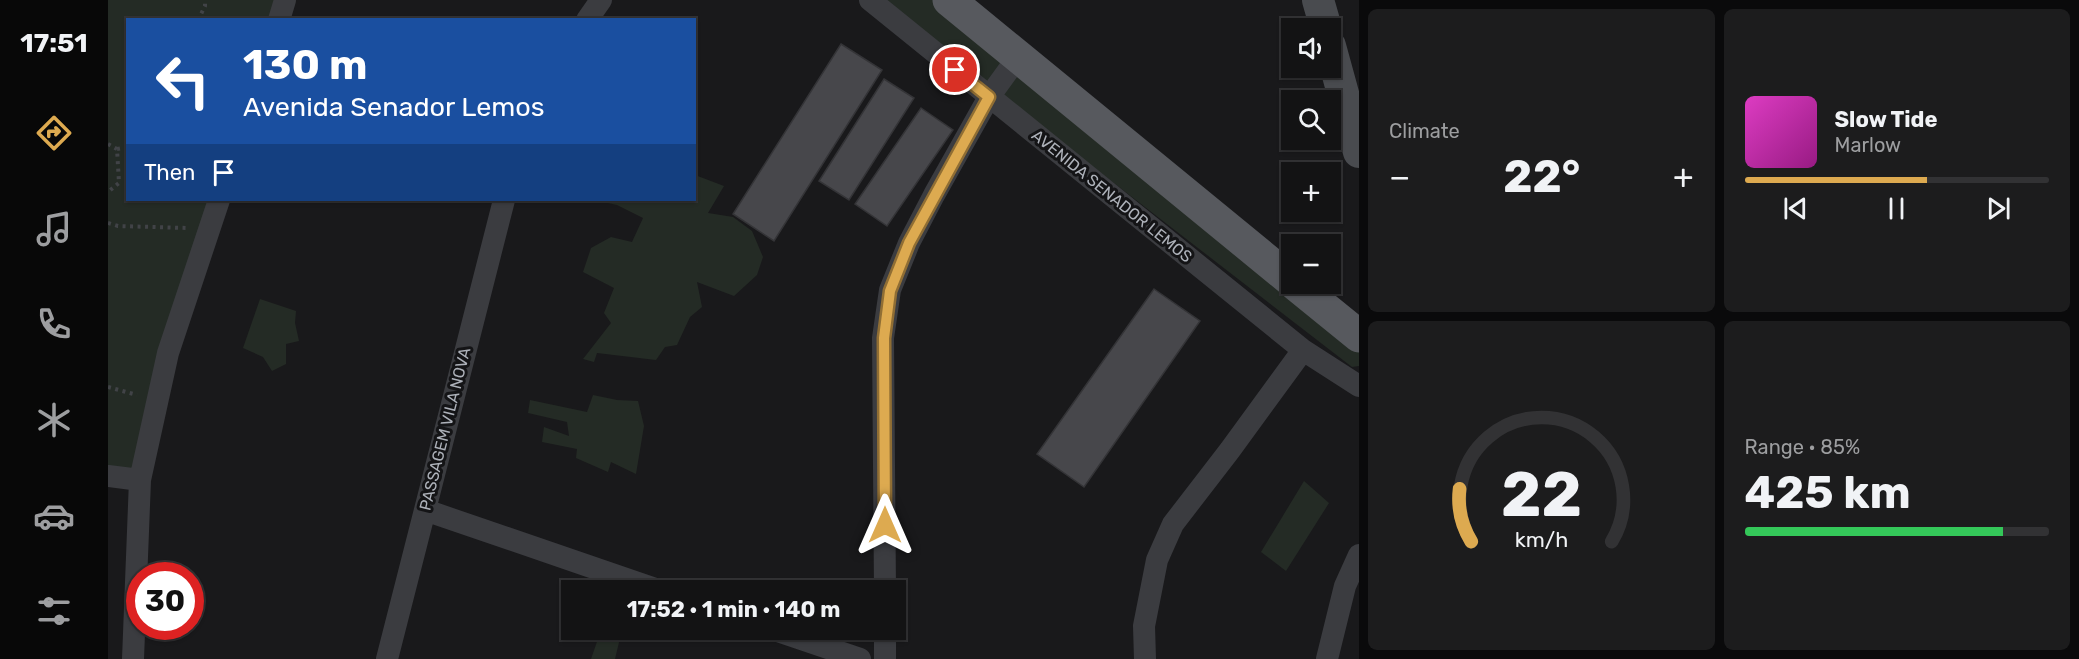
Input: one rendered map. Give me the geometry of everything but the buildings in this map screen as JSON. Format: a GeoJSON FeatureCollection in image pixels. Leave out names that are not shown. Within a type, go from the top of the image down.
{"type":"FeatureCollection","features":[{"type":"Feature","properties":{"kind":"main road"},"geometry":{"type":"LineString","coordinates":[[949,0],[1281,272]]}},
{"type":"Feature","properties":{"kind":"main road"},"geometry":{"type":"LineString","coordinates":[[1318,0],[1323,18]]}},
{"type":"Feature","properties":{"kind":"main road"},"geometry":{"type":"LineString","coordinates":[[1339,78],[1359,152]]}},
{"type":"Feature","properties":{"kind":"main road"},"geometry":{"type":"LineString","coordinates":[[1308,294],[1359,336]]}},
{"type":"Feature","properties":{"kind":"street"},"geometry":{"type":"LineString","coordinates":[[280,18],[285,0]]}},
{"type":"Feature","properties":{"kind":"street"},"geometry":{"type":"LineString","coordinates":[[588,18],[601,0]]}},
{"type":"Feature","properties":{"kind":"street","name":"AVENIDA SENADOR LEMOS"},"geometry":{"type":"LineString","coordinates":[[870,0],[1303,350],[1359,386]]}},
{"type":"Feature","properties":{"kind":"street"},"geometry":{"type":"LineString","coordinates":[[885,580],[884,338],[890,291],[909,243],[989,97],[1018,57]]}},
{"type":"Feature","properties":{"kind":"street"},"geometry":{"type":"LineString","coordinates":[[133,659],[140,480],[168,353],[219,201]]}},
{"type":"Feature","properties":{"kind":"street","name":"PASSAGEM VILA NOVA"},"geometry":{"type":"LineString","coordinates":[[387,659],[504,201]]}},
{"type":"Feature","properties":{"kind":"street"},"geometry":{"type":"LineString","coordinates":[[1145,659],[1144,626],[1157,560],[1173,524],[1303,350]]}},
{"type":"Feature","properties":{"kind":"street"},"geometry":{"type":"LineString","coordinates":[[108,476],[140,480]]}},
{"type":"Feature","properties":{"kind":"street"},"geometry":{"type":"LineString","coordinates":[[425,510],[630,580]]}},
{"type":"Feature","properties":{"kind":"street"},"geometry":{"type":"LineString","coordinates":[[1327,659],[1345,585],[1359,555]]}},
{"type":"Feature","properties":{"kind":"street"},"geometry":{"type":"LineString","coordinates":[[804,640],[860,659]]}},
{"type":"Feature","properties":{"kind":"street"},"geometry":{"type":"LineString","coordinates":[[885,640],[885,659]]}},
{"type":"Feature","properties":{"kind":"path"},"geometry":{"type":"LineString","coordinates":[[199,18],[205,6],[205,0]]}},
{"type":"Feature","properties":{"kind":"path"},"geometry":{"type":"LineString","coordinates":[[108,144],[117,149],[126,147]]}},
{"type":"Feature","properties":{"kind":"path"},"geometry":{"type":"LineString","coordinates":[[108,192],[119,183],[117,149]]}},
{"type":"Feature","properties":{"kind":"path"},"geometry":{"type":"LineString","coordinates":[[108,223],[118,226],[209,229]]}},
{"type":"Feature","properties":{"kind":"path"},"geometry":{"type":"LineString","coordinates":[[108,387],[158,401]]}},
{"type":"Feature","properties":{"kind":"shaded area"},"geometry":{"type":"Polygon","coordinates":[[[108,0],[285,0],[279,18],[126,18],[126,201],[219,201],[140,480],[108,476],[108,0]]]}},
{"type":"Feature","properties":{"kind":"shaded area"},"geometry":{"type":"Polygon","coordinates":[[[886,0],[936,0],[1281,281],[1281,294],[1296,294],[1359,345],[1359,366],[1352,367],[1031,119],[886,0]]]}},
{"type":"Feature","properties":{"kind":"shaded area"},"geometry":{"type":"Polygon","coordinates":[[[696,175],[724,186],[708,213],[733,217],[752,231],[763,257],[757,275],[734,296],[697,282],[702,307],[690,317],[677,345],[665,347],[656,360],[597,353],[594,362],[583,359],[611,323],[604,313],[614,288],[583,272],[591,248],[611,237],[632,242],[643,218],[617,205],[599,201],[696,201],[696,175]]]}},
{"type":"Feature","properties":{"kind":"shaded area"},"geometry":{"type":"Polygon","coordinates":[[[260,299],[296,311],[295,323],[299,341],[286,344],[286,364],[272,371],[263,357],[243,348],[260,299]]]}},
{"type":"Feature","properties":{"kind":"shaded area"},"geometry":{"type":"Polygon","coordinates":[[[593,395],[638,401],[644,426],[636,474],[611,462],[608,472],[576,458],[577,449],[542,442],[544,427],[569,436],[567,422],[528,413],[530,400],[587,412],[593,395]]]}},
{"type":"Feature","properties":{"kind":"shaded area"},"geometry":{"type":"Polygon","coordinates":[[[1304,481],[1329,503],[1286,571],[1261,552],[1304,481]]]}},
{"type":"Feature","properties":{"kind":"shaded area"},"geometry":{"type":"Polygon","coordinates":[[[598,640],[620,640],[615,659],[591,659],[598,640]]]}},
{"type":"Feature","properties":{"kind":"route"},"geometry":{"type":"LineString","coordinates":[[885,525],[884,338],[890,291],[909,243],[989,97],[955,70]]}}]}
